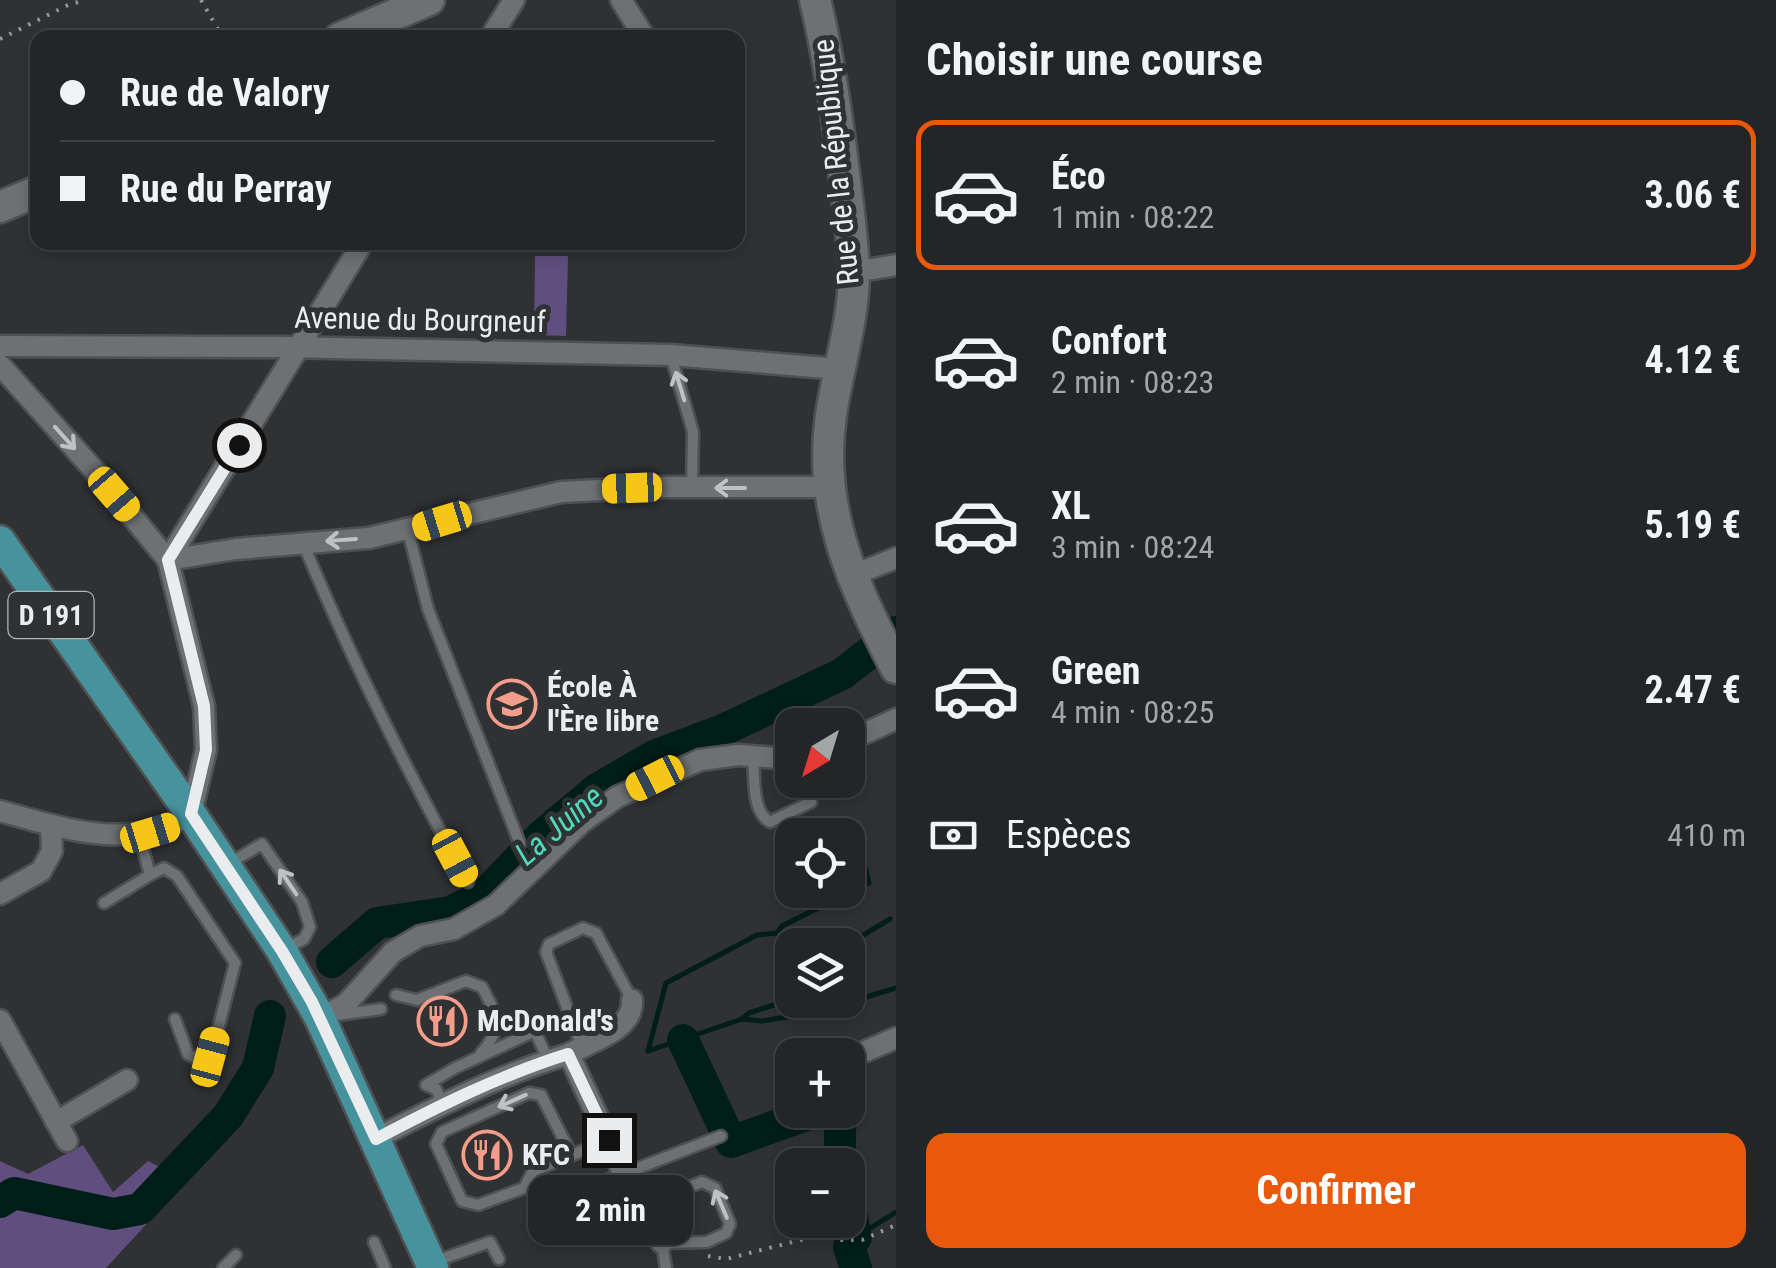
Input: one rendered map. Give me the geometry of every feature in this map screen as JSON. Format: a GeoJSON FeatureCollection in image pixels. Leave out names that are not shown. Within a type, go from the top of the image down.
{"type":"FeatureCollection","features":[{"type":"Feature","properties":{"kind":"main road","name":"D 191"},"geometry":{"type":"LineString","coordinates":[[0,541],[282,951],[320,1018],[432,1265]]}},
{"type":"Feature","properties":{"kind":"street"},"geometry":{"type":"LineString","coordinates":[[359,30],[429,0]]}},
{"type":"Feature","properties":{"kind":"street"},"geometry":{"type":"LineString","coordinates":[[495,30],[514,0]]}},
{"type":"Feature","properties":{"kind":"street"},"geometry":{"type":"LineString","coordinates":[[621,0],[639,30]]}},
{"type":"Feature","properties":{"kind":"street","name":"Rue de la République"},"geometry":{"type":"LineString","coordinates":[[815,0],[828,56],[854,272],[826,453],[827,487],[835,531],[851,576],[890,652]]}},
{"type":"Feature","properties":{"kind":"street"},"geometry":{"type":"LineString","coordinates":[[0,207],[30,195]]}},
{"type":"Feature","properties":{"kind":"street"},"geometry":{"type":"LineString","coordinates":[[168,560],[358,250]]}},
{"type":"Feature","properties":{"kind":"street"},"geometry":{"type":"LineString","coordinates":[[854,272],[896,266]]}},
{"type":"Feature","properties":{"kind":"street","name":"Avenue du Bourgneuf"},"geometry":{"type":"LineString","coordinates":[[0,346],[671,355],[838,369]]}},
{"type":"Feature","properties":{"kind":"street"},"geometry":{"type":"LineString","coordinates":[[0,366],[168,560],[204,706],[206,750],[191,814],[170,827],[109,836],[0,812]]}},
{"type":"Feature","properties":{"kind":"street"},"geometry":{"type":"LineString","coordinates":[[168,560],[236,548],[408,531],[561,492],[827,487]]}},
{"type":"Feature","properties":{"kind":"street"},"geometry":{"type":"LineString","coordinates":[[851,576],[896,558]]}},
{"type":"Feature","properties":{"kind":"street"},"geometry":{"type":"LineString","coordinates":[[865,733],[896,719]]}},
{"type":"Feature","properties":{"kind":"street"},"geometry":{"type":"LineString","coordinates":[[320,1018],[346,1004],[393,952],[420,936],[454,930],[496,905],[582,822],[608,803],[700,760],[752,755],[775,757]]}},
{"type":"Feature","properties":{"kind":"street"},"geometry":{"type":"LineString","coordinates":[[0,894],[41,870],[52,851],[50,825]]}},
{"type":"Feature","properties":{"kind":"street"},"geometry":{"type":"LineString","coordinates":[[376,1139],[443,1104],[538,1062],[566,1054],[626,1023],[633,1013],[632,1000]]}},
{"type":"Feature","properties":{"kind":"street"},"geometry":{"type":"LineString","coordinates":[[0,1020],[67,1141]]}},
{"type":"Feature","properties":{"kind":"street"},"geometry":{"type":"LineString","coordinates":[[866,1051],[896,1038]]}},
{"type":"Feature","properties":{"kind":"street"},"geometry":{"type":"LineString","coordinates":[[566,1054],[644,1221],[662,1243]]}},
{"type":"Feature","properties":{"kind":"street"},"geometry":{"type":"LineString","coordinates":[[56,1122],[127,1080]]}},
{"type":"Feature","properties":{"kind":"lane"},"geometry":{"type":"LineString","coordinates":[[671,355],[693,432],[692,487]]}},
{"type":"Feature","properties":{"kind":"lane"},"geometry":{"type":"LineString","coordinates":[[408,531],[428,609],[520,844]]}},
{"type":"Feature","properties":{"kind":"lane"},"geometry":{"type":"LineString","coordinates":[[303,544],[332,613],[428,810],[468,882]]}},
{"type":"Feature","properties":{"kind":"lane"},"geometry":{"type":"LineString","coordinates":[[752,755],[758,810],[763,819],[770,822],[811,802]]}},
{"type":"Feature","properties":{"kind":"lane"},"geometry":{"type":"LineString","coordinates":[[139,834],[150,874]]}},
{"type":"Feature","properties":{"kind":"lane"},"geometry":{"type":"LineString","coordinates":[[226,865],[262,844],[302,902],[310,927],[304,939],[282,951]]}},
{"type":"Feature","properties":{"kind":"lane"},"geometry":{"type":"LineString","coordinates":[[104,904],[164,868],[177,876],[235,963],[210,1057],[203,1063],[188,1054],[175,1019]]}},
{"type":"Feature","properties":{"kind":"lane"},"geometry":{"type":"LineString","coordinates":[[566,1054],[546,952],[549,944],[584,928],[596,932],[632,1000]]}},
{"type":"Feature","properties":{"kind":"lane"},"geometry":{"type":"LineString","coordinates":[[396,995],[418,1000],[466,981],[482,987],[496,1013],[498,1026],[491,1043],[477,1058]]}},
{"type":"Feature","properties":{"kind":"lane"},"geometry":{"type":"LineString","coordinates":[[320,1018],[381,1009]]}},
{"type":"Feature","properties":{"kind":"lane"},"geometry":{"type":"LineString","coordinates":[[443,1104],[436,1090],[426,1085],[536,1032],[566,1054]]}},
{"type":"Feature","properties":{"kind":"lane"},"geometry":{"type":"LineString","coordinates":[[571,1154],[540,1095],[529,1093],[442,1132],[436,1144],[462,1201],[478,1206],[524,1188],[533,1171],[609,1140]]}},
{"type":"Feature","properties":{"kind":"lane"},"geometry":{"type":"LineString","coordinates":[[597,1184],[721,1136]]}},
{"type":"Feature","properties":{"kind":"lane"},"geometry":{"type":"LineString","coordinates":[[638,1206],[702,1182],[716,1188],[730,1224],[726,1233],[706,1242],[662,1243],[666,1268]]}},
{"type":"Feature","properties":{"kind":"lane"},"geometry":{"type":"LineString","coordinates":[[374,1242],[386,1268]]}},
{"type":"Feature","properties":{"kind":"lane"},"geometry":{"type":"LineString","coordinates":[[432,1265],[490,1242],[500,1259]]}},
{"type":"Feature","properties":{"kind":"lane"},"geometry":{"type":"LineString","coordinates":[[224,1268],[236,1255]]}},
{"type":"Feature","properties":{"kind":"path"},"geometry":{"type":"LineString","coordinates":[[0,39],[85,0]]}},
{"type":"Feature","properties":{"kind":"path"},"geometry":{"type":"LineString","coordinates":[[201,0],[218,30]]}},
{"type":"Feature","properties":{"kind":"path"},"geometry":{"type":"LineString","coordinates":[[701,1256],[726,1259],[820,1235],[862,1240],[896,1225]]}},
{"type":"Feature","properties":{"kind":"shaded area"},"geometry":{"type":"Polygon","coordinates":[[[535,256],[568,256],[566,336],[534,335],[535,256]]]}},
{"type":"Feature","properties":{"kind":"shaded area"},"geometry":{"type":"Polygon","coordinates":[[[83,1145],[113,1192],[148,1161],[160,1167],[177,1191],[106,1268],[0,1268],[0,1161],[28,1174],[83,1145]]]}},
{"type":"Feature","properties":{"kind":"waterway","name":"La Juine"},"geometry":{"type":"LineString","coordinates":[[332,962],[377,923],[450,912],[469,903],[486,893],[540,837],[597,789],[654,756],[723,730],[842,674],[896,632]]}},
{"type":"Feature","properties":{"kind":"waterway"},"geometry":{"type":"LineString","coordinates":[[865,868],[869,883],[865,885]]}},
{"type":"Feature","properties":{"kind":"waterway"},"geometry":{"type":"LineString","coordinates":[[648,1051],[666,983],[757,935],[777,933],[782,926],[818,908]]}},
{"type":"Feature","properties":{"kind":"waterway"},"geometry":{"type":"LineString","coordinates":[[865,934],[890,919]]}},
{"type":"Feature","properties":{"kind":"waterway"},"geometry":{"type":"LineString","coordinates":[[648,1051],[742,1019],[762,1021],[817,1012],[896,988]]}},
{"type":"Feature","properties":{"kind":"waterway"},"geometry":{"type":"LineString","coordinates":[[742,1019],[775,1005]]}},
{"type":"Feature","properties":{"kind":"waterway","name":"La Juine"},"geometry":{"type":"LineString","coordinates":[[0,1202],[14,1193],[113,1214],[140,1209],[228,1116],[258,1068],[270,1016]]}},
{"type":"Feature","properties":{"kind":"waterway"},"geometry":{"type":"LineString","coordinates":[[683,1040],[731,1142],[775,1126]]}},
{"type":"Feature","properties":{"kind":"waterway"},"geometry":{"type":"LineString","coordinates":[[840,1128],[840,1148]]}},
{"type":"Feature","properties":{"kind":"waterway"},"geometry":{"type":"LineString","coordinates":[[865,1231],[896,1212]]}},
{"type":"Feature","properties":{"kind":"waterway"},"geometry":{"type":"LineString","coordinates":[[855,1238],[849,1247],[856,1268]]}},
{"type":"Feature","properties":{"kind":"place","name":"École À l'Ère libre"},"geometry":{"type":"Point","coordinates":[512,704]}},
{"type":"Feature","properties":{"kind":"place","name":"McDonald's"},"geometry":{"type":"Point","coordinates":[442,1021]}},
{"type":"Feature","properties":{"kind":"place","name":"KFC"},"geometry":{"type":"Point","coordinates":[487,1155]}},
{"type":"Feature","properties":{"kind":"route"},"geometry":{"type":"LineString","coordinates":[[239,445],[168,560],[204,706],[206,750],[191,814],[312,1002],[376,1139],[443,1104],[538,1062],[568,1054],[609,1140]]}}]}
